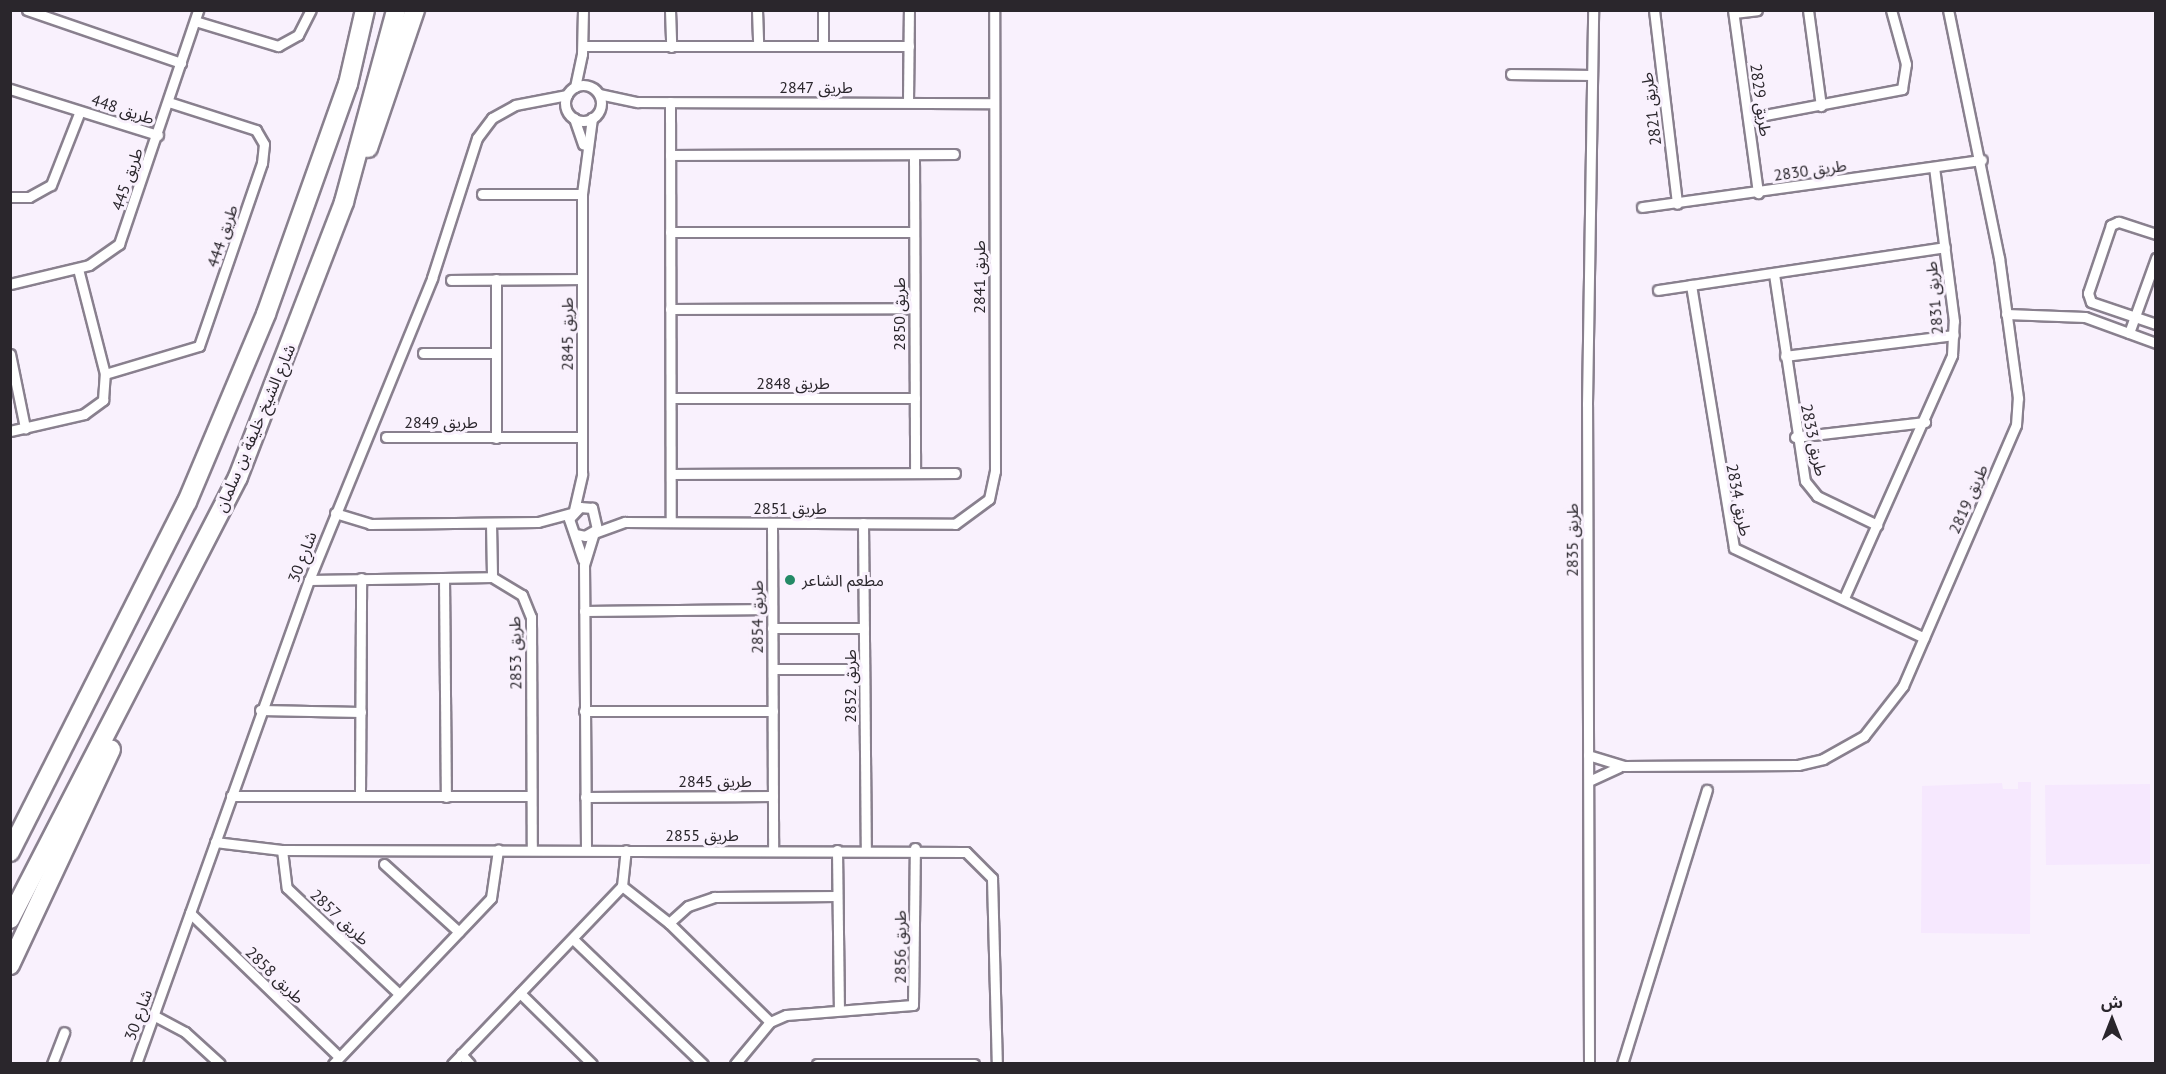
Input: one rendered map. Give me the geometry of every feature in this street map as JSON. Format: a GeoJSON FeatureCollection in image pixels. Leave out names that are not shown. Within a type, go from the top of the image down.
{"type":"FeatureCollection","features":[{"type":"Feature","properties":{"kind":"highway"},"geometry":{"type":"LineString","coordinates":[[328,134],[357,10]]}},
{"type":"Feature","properties":{"kind":"highway","name":"شارع الشيخ خليفة بن سلمان"},"geometry":{"type":"LineString","coordinates":[[10,852],[188,501],[266,314],[328,134],[365,10]]}},
{"type":"Feature","properties":{"kind":"highway","name":"شارع الشيخ خليفة بن سلمان"},"geometry":{"type":"LineString","coordinates":[[10,919],[238,477],[344,202],[396,10]]}},
{"type":"Feature","properties":{"kind":"highway"},"geometry":{"type":"LineString","coordinates":[[344,202],[376,130],[415,10]]}},
{"type":"Feature","properties":{"kind":"highway"},"geometry":{"type":"LineString","coordinates":[[10,965],[133,702],[147,655]]}},
{"type":"Feature","properties":{"kind":"street"},"geometry":{"type":"LineString","coordinates":[[27,10],[181,63]]}},
{"type":"Feature","properties":{"kind":"street","name":"طريق 445"},"geometry":{"type":"LineString","coordinates":[[10,284],[78,269],[103,259],[119,244],[158,135],[198,10]]}},
{"type":"Feature","properties":{"kind":"street"},"geometry":{"type":"LineString","coordinates":[[195,21],[278,46],[298,35],[311,10]]}},
{"type":"Feature","properties":{"kind":"street"},"geometry":{"type":"LineString","coordinates":[[583,10],[583,50],[574,87],[567,95],[567,109],[574,118],[596,114],[595,90],[583,50]]}},
{"type":"Feature","properties":{"kind":"street"},"geometry":{"type":"LineString","coordinates":[[670,10],[671,47]]}},
{"type":"Feature","properties":{"kind":"street"},"geometry":{"type":"LineString","coordinates":[[757,10],[758,46]]}},
{"type":"Feature","properties":{"kind":"street"},"geometry":{"type":"LineString","coordinates":[[823,10],[823,46]]}},
{"type":"Feature","properties":{"kind":"street"},"geometry":{"type":"LineString","coordinates":[[908,101],[909,10]]}},
{"type":"Feature","properties":{"kind":"street","name":"طريق 2841"},"geometry":{"type":"LineString","coordinates":[[955,524],[980,510],[994,486],[994,10]]}},
{"type":"Feature","properties":{"kind":"street","name":"طريق 2821"},"geometry":{"type":"LineString","coordinates":[[1654,10],[1677,204]]}},
{"type":"Feature","properties":{"kind":"street"},"geometry":{"type":"LineString","coordinates":[[1734,12],[1757,10]]}},
{"type":"Feature","properties":{"kind":"street"},"geometry":{"type":"LineString","coordinates":[[1808,10],[1821,106]]}},
{"type":"Feature","properties":{"kind":"street"},"geometry":{"type":"LineString","coordinates":[[1749,118],[1902,89],[1906,64],[1891,10]]}},
{"type":"Feature","properties":{"kind":"street","name":"طريق 2819"},"geometry":{"type":"LineString","coordinates":[[1588,755],[1624,766],[1772,767],[1823,759],[1880,721],[1924,638],[2016,425],[2018,398],[1982,160],[1948,10]]}},
{"type":"Feature","properties":{"kind":"street","name":"طريق 2835"},"geometry":{"type":"LineString","coordinates":[[1589,1064],[1590,75],[1593,12]]}},
{"type":"Feature","properties":{"kind":"street","name":"طريق 2829"},"geometry":{"type":"LineString","coordinates":[[1734,12],[1758,193]]}},
{"type":"Feature","properties":{"kind":"street"},"geometry":{"type":"LineString","coordinates":[[583,50],[671,47],[909,46]]}},
{"type":"Feature","properties":{"kind":"street"},"geometry":{"type":"LineString","coordinates":[[1511,74],[1590,75]]}},
{"type":"Feature","properties":{"kind":"street"},"geometry":{"type":"LineString","coordinates":[[574,87],[595,90]]}},
{"type":"Feature","properties":{"kind":"street","name":"طريق 448"},"geometry":{"type":"LineString","coordinates":[[10,89],[158,135]]}},
{"type":"Feature","properties":{"kind":"street","name":"طريق 2847"},"geometry":{"type":"LineString","coordinates":[[595,90],[638,102],[994,103]]}},
{"type":"Feature","properties":{"kind":"street","name":"شارع 30"},"geometry":{"type":"LineString","coordinates":[[136,1064],[260,710],[309,580],[418,316],[477,138],[501,111],[567,95]]}},
{"type":"Feature","properties":{"kind":"street","name":"طريق 444"},"geometry":{"type":"LineString","coordinates":[[105,374],[199,346],[262,163],[264,144],[256,130],[169,102]]}},
{"type":"Feature","properties":{"kind":"street","name":"شارع 30"},"geometry":{"type":"LineString","coordinates":[[541,102],[567,109]]}},
{"type":"Feature","properties":{"kind":"street","name":"طريق 2847"},"geometry":{"type":"LineString","coordinates":[[596,114],[638,102]]}},
{"type":"Feature","properties":{"kind":"street"},"geometry":{"type":"LineString","coordinates":[[670,102],[671,522]]}},
{"type":"Feature","properties":{"kind":"street","name":"طريق 448"},"geometry":{"type":"LineString","coordinates":[[10,197],[29,197],[51,185],[80,111]]}},
{"type":"Feature","properties":{"kind":"street","name":"طريق 2845"},"geometry":{"type":"LineString","coordinates":[[573,532],[572,512],[582,474],[581,279],[584,149],[596,114]]}},
{"type":"Feature","properties":{"kind":"street","name":"طريق 2845"},"geometry":{"type":"LineString","coordinates":[[574,118],[584,149]]}},
{"type":"Feature","properties":{"kind":"street"},"geometry":{"type":"LineString","coordinates":[[670,155],[954,154]]}},
{"type":"Feature","properties":{"kind":"street","name":"طريق 2850"},"geometry":{"type":"LineString","coordinates":[[914,155],[915,473]]}},
{"type":"Feature","properties":{"kind":"street","name":"طريق 2830"},"geometry":{"type":"LineString","coordinates":[[1642,207],[1758,193],[1982,160]]}},
{"type":"Feature","properties":{"kind":"street","name":"طريق 2831"},"geometry":{"type":"LineString","coordinates":[[1844,598],[1925,422],[1954,335],[1934,168]]}},
{"type":"Feature","properties":{"kind":"street"},"geometry":{"type":"LineString","coordinates":[[482,194],[582,194]]}},
{"type":"Feature","properties":{"kind":"street"},"geometry":{"type":"LineString","coordinates":[[2156,234],[2118,222],[2111,225],[2088,293],[2091,302],[2156,324]]}},
{"type":"Feature","properties":{"kind":"street"},"geometry":{"type":"LineString","coordinates":[[670,232],[914,232]]}},
{"type":"Feature","properties":{"kind":"street"},"geometry":{"type":"LineString","coordinates":[[1658,290],[1945,247]]}},
{"type":"Feature","properties":{"kind":"street"},"geometry":{"type":"LineString","coordinates":[[2128,333],[2156,258]]}},
{"type":"Feature","properties":{"kind":"street"},"geometry":{"type":"LineString","coordinates":[[10,431],[96,408],[103,400],[105,374],[78,269]]}},
{"type":"Feature","properties":{"kind":"street","name":"طريق 2833"},"geometry":{"type":"LineString","coordinates":[[1774,274],[1795,437],[1810,489],[1877,525]]}},
{"type":"Feature","properties":{"kind":"street","name":"طريق 2849"},"geometry":{"type":"LineString","coordinates":[[496,279],[496,438]]}},
{"type":"Feature","properties":{"kind":"street"},"geometry":{"type":"LineString","coordinates":[[451,280],[581,279]]}},
{"type":"Feature","properties":{"kind":"street","name":"طريق 2834"},"geometry":{"type":"LineString","coordinates":[[1691,285],[1729,540],[1747,557],[1844,598],[1924,638]]}},
{"type":"Feature","properties":{"kind":"street"},"geometry":{"type":"LineString","coordinates":[[670,309],[914,308]]}},
{"type":"Feature","properties":{"kind":"street"},"geometry":{"type":"LineString","coordinates":[[2006,314],[2085,317],[2156,343]]}},
{"type":"Feature","properties":{"kind":"street"},"geometry":{"type":"LineString","coordinates":[[1785,356],[1954,335]]}},
{"type":"Feature","properties":{"kind":"street"},"geometry":{"type":"LineString","coordinates":[[423,353],[495,353]]}},
{"type":"Feature","properties":{"kind":"street"},"geometry":{"type":"LineString","coordinates":[[10,354],[25,428]]}},
{"type":"Feature","properties":{"kind":"street","name":"طريق 2848"},"geometry":{"type":"LineString","coordinates":[[671,398],[915,398]]}},
{"type":"Feature","properties":{"kind":"street"},"geometry":{"type":"LineString","coordinates":[[1795,437],[1925,422]]}},
{"type":"Feature","properties":{"kind":"street","name":"طريق 2849"},"geometry":{"type":"LineString","coordinates":[[386,437],[582,437]]}},
{"type":"Feature","properties":{"kind":"street"},"geometry":{"type":"LineString","coordinates":[[671,474],[955,473]]}},
{"type":"Feature","properties":{"kind":"street","name":"طريق 2845"},"geometry":{"type":"LineString","coordinates":[[582,474],[594,510]]}},
{"type":"Feature","properties":{"kind":"street"},"geometry":{"type":"LineString","coordinates":[[335,513],[370,524],[492,523],[538,522],[572,512],[594,510],[594,533],[584,565],[586,849]]}},
{"type":"Feature","properties":{"kind":"street","name":"طريق 2851"},"geometry":{"type":"LineString","coordinates":[[594,510],[625,522]]}},
{"type":"Feature","properties":{"kind":"street"},"geometry":{"type":"LineString","coordinates":[[538,522],[573,532],[584,565]]}},
{"type":"Feature","properties":{"kind":"street","name":"طريق 2851"},"geometry":{"type":"LineString","coordinates":[[573,532],[594,533],[625,522],[955,524]]}},
{"type":"Feature","properties":{"kind":"street"},"geometry":{"type":"LineString","coordinates":[[309,580],[492,578],[492,523]]}},
{"type":"Feature","properties":{"kind":"street","name":"طريق 2854"},"geometry":{"type":"LineString","coordinates":[[772,523],[774,850]]}},
{"type":"Feature","properties":{"kind":"street","name":"طريق 2852"},"geometry":{"type":"LineString","coordinates":[[863,523],[866,849]]}},
{"type":"Feature","properties":{"kind":"street"},"geometry":{"type":"LineString","coordinates":[[360,796],[361,578]]}},
{"type":"Feature","properties":{"kind":"street"},"geometry":{"type":"LineString","coordinates":[[444,578],[446,797]]}},
{"type":"Feature","properties":{"kind":"street","name":"طريق 2853"},"geometry":{"type":"LineString","coordinates":[[492,578],[513,588],[529,605],[532,849]]}},
{"type":"Feature","properties":{"kind":"street"},"geometry":{"type":"LineString","coordinates":[[584,611],[772,609]]}},
{"type":"Feature","properties":{"kind":"street"},"geometry":{"type":"LineString","coordinates":[[772,628],[864,628]]}},
{"type":"Feature","properties":{"kind":"street"},"geometry":{"type":"LineString","coordinates":[[772,669],[864,669]]}},
{"type":"Feature","properties":{"kind":"street"},"geometry":{"type":"LineString","coordinates":[[260,710],[361,712]]}},
{"type":"Feature","properties":{"kind":"street"},"geometry":{"type":"LineString","coordinates":[[584,711],[773,711]]}},
{"type":"Feature","properties":{"kind":"street","name":"طريق 2819"},"geometry":{"type":"LineString","coordinates":[[1589,781],[1624,766]]}},
{"type":"Feature","properties":{"kind":"street"},"geometry":{"type":"LineString","coordinates":[[1622,1064],[1707,790]]}},
{"type":"Feature","properties":{"kind":"street"},"geometry":{"type":"LineString","coordinates":[[231,796],[531,796]]}},
{"type":"Feature","properties":{"kind":"street","name":"طريق 2845"},"geometry":{"type":"LineString","coordinates":[[585,797],[773,796]]}},
{"type":"Feature","properties":{"kind":"street","name":"طريق 2855"},"geometry":{"type":"LineString","coordinates":[[215,842],[282,850],[915,848],[966,852],[992,878],[996,1064]]}},
{"type":"Feature","properties":{"kind":"street","name":"طريق 2856"},"geometry":{"type":"LineString","coordinates":[[770,1022],[805,1010],[913,1005],[915,848]]}},
{"type":"Feature","properties":{"kind":"street","name":"طريق 2857"},"geometry":{"type":"LineString","coordinates":[[282,850],[288,888],[399,994]]}},
{"type":"Feature","properties":{"kind":"street"},"geometry":{"type":"LineString","coordinates":[[336,1060],[491,898],[498,850]]}},
{"type":"Feature","properties":{"kind":"street"},"geometry":{"type":"LineString","coordinates":[[452,1064],[574,940],[622,886],[626,850]]}},
{"type":"Feature","properties":{"kind":"street"},"geometry":{"type":"LineString","coordinates":[[837,850],[839,1009]]}},
{"type":"Feature","properties":{"kind":"street"},"geometry":{"type":"LineString","coordinates":[[384,864],[459,932]]}},
{"type":"Feature","properties":{"kind":"street"},"geometry":{"type":"LineString","coordinates":[[622,886],[669,923],[770,1022],[735,1064]]}},
{"type":"Feature","properties":{"kind":"street"},"geometry":{"type":"LineString","coordinates":[[669,923],[688,906],[714,897],[837,896]]}},
{"type":"Feature","properties":{"kind":"street","name":"طريق 2858"},"geometry":{"type":"LineString","coordinates":[[190,914],[336,1060]]}},
{"type":"Feature","properties":{"kind":"street"},"geometry":{"type":"LineString","coordinates":[[574,940],[703,1064]]}},
{"type":"Feature","properties":{"kind":"street"},"geometry":{"type":"LineString","coordinates":[[520,993],[592,1064]]}},
{"type":"Feature","properties":{"kind":"street"},"geometry":{"type":"LineString","coordinates":[[153,1015],[185,1032],[220,1064]]}},
{"type":"Feature","properties":{"kind":"street"},"geometry":{"type":"LineString","coordinates":[[52,1064],[64,1032]]}},
{"type":"Feature","properties":{"kind":"street"},"geometry":{"type":"LineString","coordinates":[[461,1054],[470,1064]]}},
{"type":"Feature","properties":{"kind":"street"},"geometry":{"type":"LineString","coordinates":[[817,1064],[974,1064]]}},
{"type":"Feature","properties":{"kind":"shaded area"},"geometry":{"type":"Polygon","coordinates":[[[2018,782],[2031,782],[2030,934],[1921,933],[1922,786],[2002,783],[2003,789],[2018,789],[2018,782]]]}},
{"type":"Feature","properties":{"kind":"shaded area"},"geometry":{"type":"Polygon","coordinates":[[[2150,784],[2150,864],[2046,865],[2045,785],[2150,784]]]}},
{"type":"Feature","properties":{"kind":"place","name":"مطعم الشاعر"},"geometry":{"type":"Point","coordinates":[790,580]}}]}
